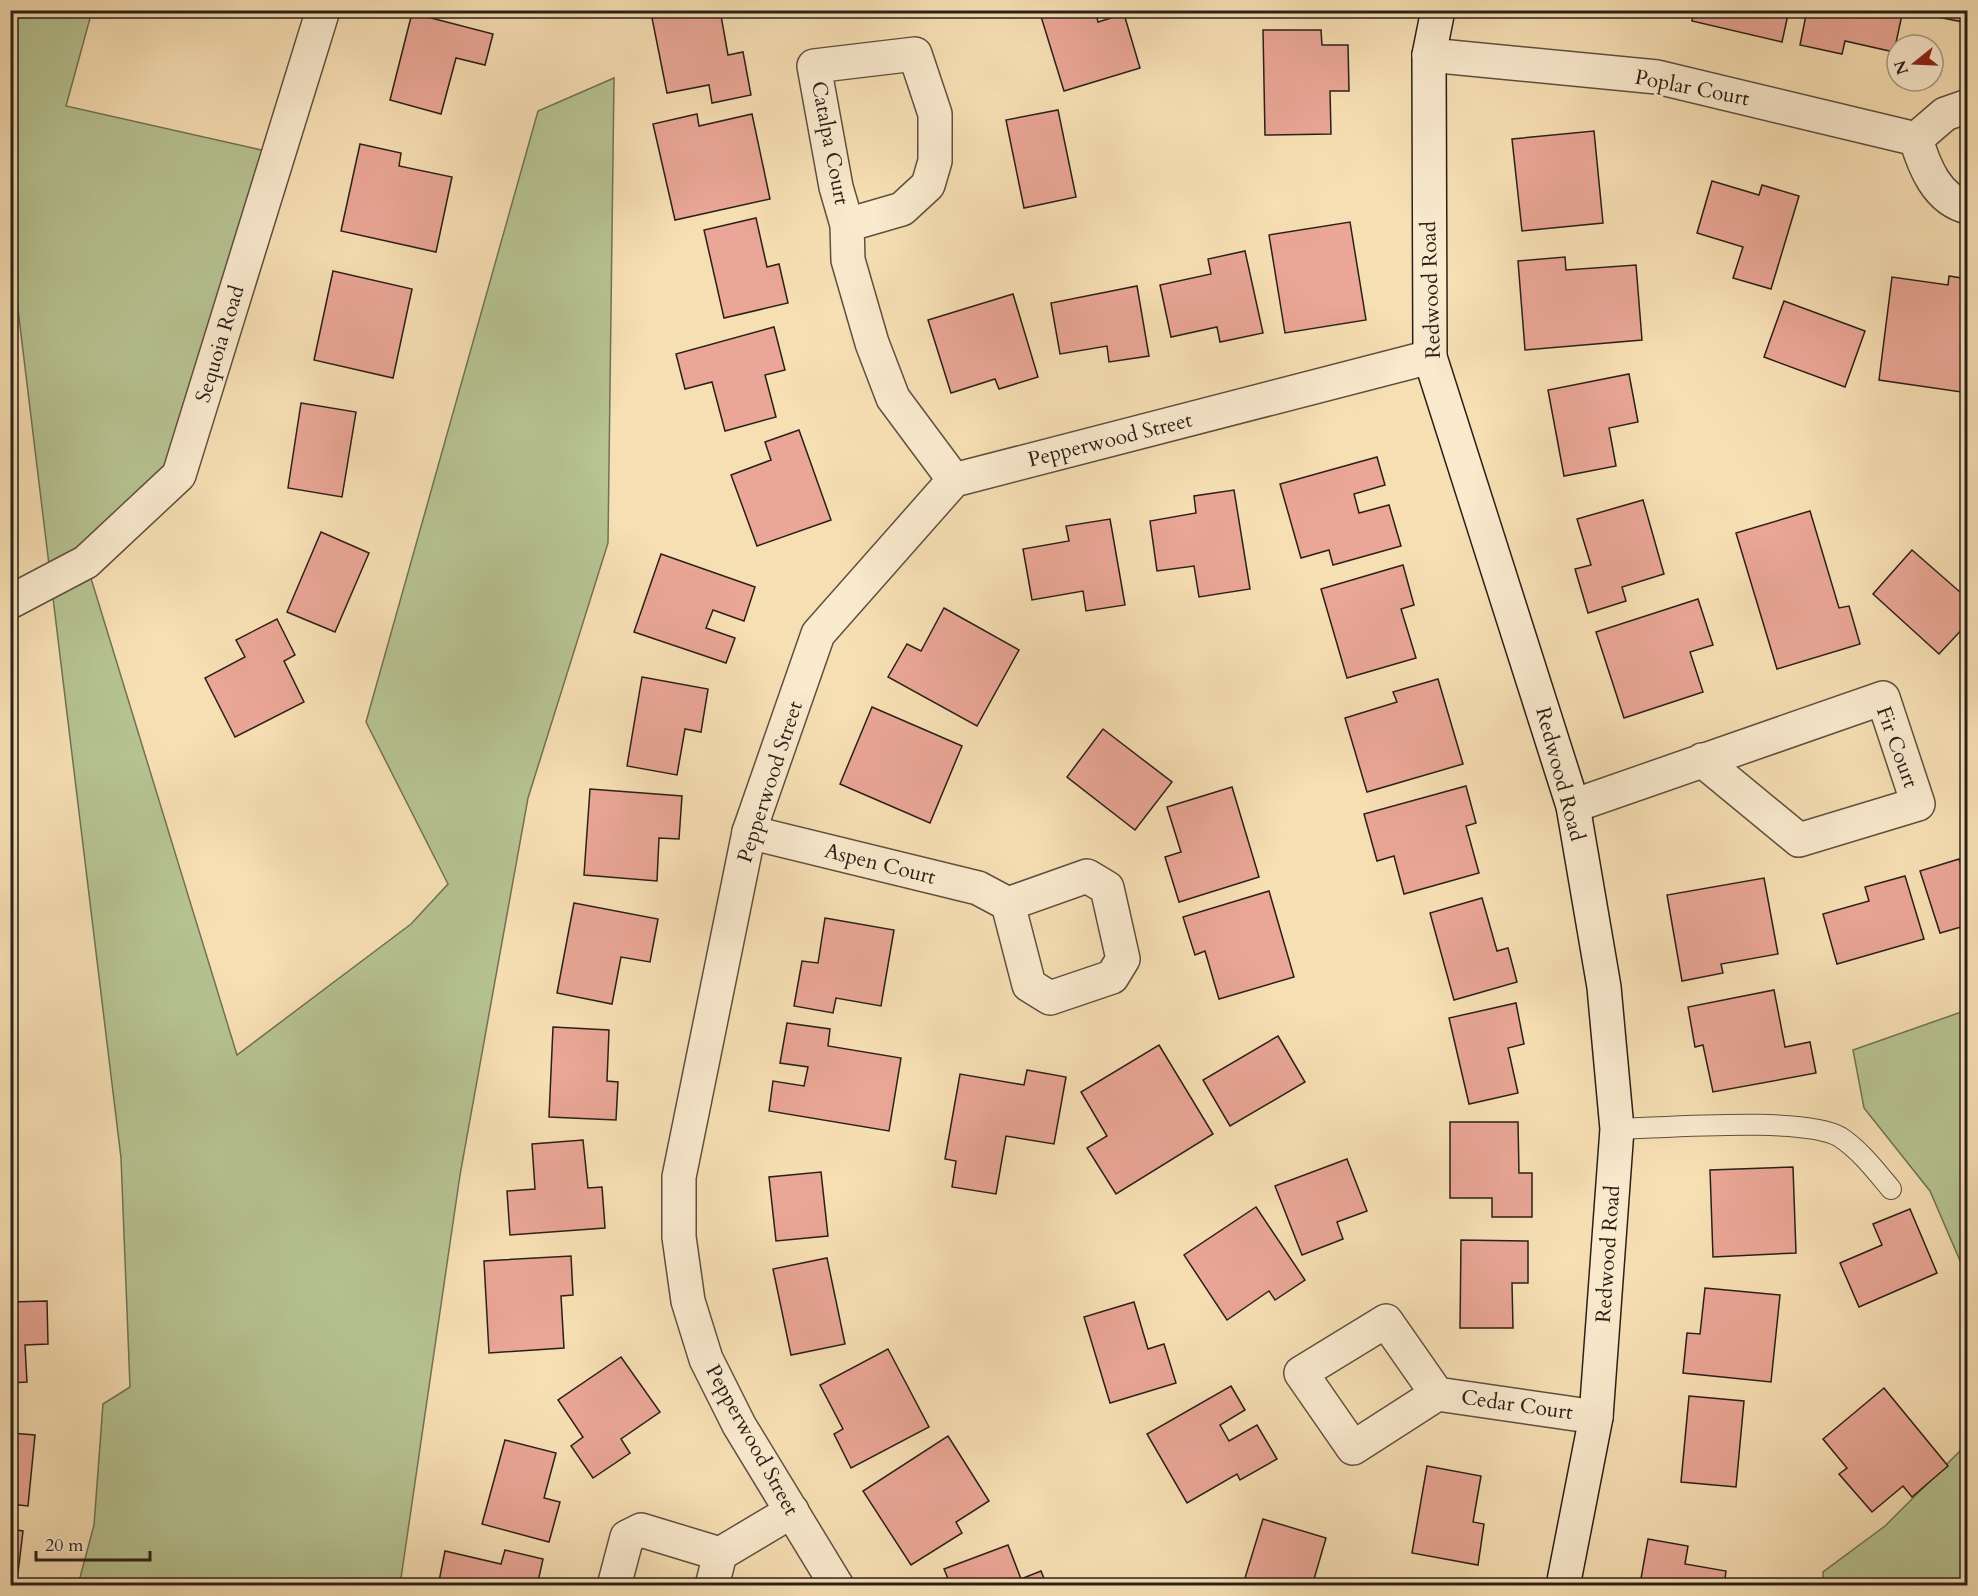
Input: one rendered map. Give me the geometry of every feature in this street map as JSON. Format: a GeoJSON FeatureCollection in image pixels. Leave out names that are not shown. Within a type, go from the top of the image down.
{"type":"FeatureCollection","features":[{"type":"Feature","properties":{"kind":"street","name":"Sequoia Road"},"geometry":{"type":"LineString","coordinates":[[10,602],[86,562],[179,475],[323,10]]}},
{"type":"Feature","properties":{"kind":"street","name":"Redwood Road"},"geometry":{"type":"LineString","coordinates":[[1438,10],[1429,55],[1430,357],[1573,806],[1604,987],[1617,1129],[1596,1417],[1563,1586]]}},
{"type":"Feature","properties":{"kind":"street","name":"Catalpa Court"},"geometry":{"type":"LineString","coordinates":[[847,225],[902,209],[928,185],[935,161],[935,114],[915,54],[814,66],[837,187],[847,225],[848,260],[872,343],[893,398],[954,480]]}},
{"type":"Feature","properties":{"kind":"street","name":"Poplar Court"},"geometry":{"type":"LineString","coordinates":[[1429,55],[1657,77],[1916,139]]}},
{"type":"Feature","properties":{"kind":"street"},"geometry":{"type":"LineString","coordinates":[[1968,106],[1945,114],[1916,139],[1922,157],[1942,193],[1968,207]]}},
{"type":"Feature","properties":{"kind":"street","name":"Pepperwood Street"},"geometry":{"type":"LineString","coordinates":[[837,1586],[739,1425],[706,1359],[688,1301],[679,1237],[679,1177],[749,832],[818,634],[954,480],[1430,357]]}},
{"type":"Feature","properties":{"kind":"street","name":"Fir Court"},"geometry":{"type":"LineString","coordinates":[[1573,806],[1702,760],[1883,698],[1918,804],[1799,840],[1702,760]]}},
{"type":"Feature","properties":{"kind":"street","name":"Aspen Court"},"geometry":{"type":"LineString","coordinates":[[749,832],[978,888],[1008,904]]}},
{"type":"Feature","properties":{"kind":"street","name":"Cedar Court"},"geometry":{"type":"LineString","coordinates":[[1437,1394],[1596,1417]]}},
{"type":"Feature","properties":{"kind":"street"},"geometry":{"type":"LineString","coordinates":[[712,1586],[720,1554],[792,1511]]}},
{"type":"Feature","properties":{"kind":"street"},"geometry":{"type":"LineString","coordinates":[[614,1586],[627,1538],[641,1530],[720,1554]]}},
{"type":"Feature","properties":{"kind":"lane"},"geometry":{"type":"LineString","coordinates":[[1617,1129],[1803,1126],[1838,1136],[1860,1153],[1891,1189]]}},
{"type":"Feature","properties":{"kind":"green space"},"geometry":{"type":"Polygon","coordinates":[[[10,11],[92,11],[66,106],[279,154],[179,475],[86,562],[237,1055],[411,924],[448,884],[366,722],[538,111],[614,78],[608,543],[528,798],[460,1175],[400,1585],[78,1585],[94,1525],[103,1404],[130,1387],[121,1158],[11,252],[10,11]]]}},
{"type":"Feature","properties":{"kind":"green space"},"geometry":{"type":"Polygon","coordinates":[[[1968,1010],[1967,1277],[1930,1191],[1864,1108],[1853,1050],[1968,1010]]]}},
{"type":"Feature","properties":{"kind":"green space"},"geometry":{"type":"Polygon","coordinates":[[[1967,1444],[1967,1585],[1823,1586],[1823,1572],[1885,1526],[1967,1444]]]}},
{"type":"Feature","properties":{"kind":"building"},"geometry":{"type":"Polygon","coordinates":[[[690,10],[720,10],[728,55],[743,52],[751,95],[712,103],[709,85],[667,93],[652,18],[690,10]]]}},
{"type":"Feature","properties":{"kind":"building"},"geometry":{"type":"Polygon","coordinates":[[[1039,10],[1095,10],[1098,22],[1124,14],[1140,68],[1064,91],[1039,10]]]}},
{"type":"Feature","properties":{"kind":"building"},"geometry":{"type":"Polygon","coordinates":[[[1694,10],[1789,10],[1782,42],[1692,21],[1694,10]]]}},
{"type":"Feature","properties":{"kind":"building"},"geometry":{"type":"Polygon","coordinates":[[[1807,10],[1903,10],[1898,33],[1885,33],[1885,50],[1845,41],[1842,54],[1800,45],[1807,10]]]}},
{"type":"Feature","properties":{"kind":"building"},"geometry":{"type":"Polygon","coordinates":[[[1928,10],[1968,10],[1968,23],[1927,15],[1928,10]]]}},
{"type":"Feature","properties":{"kind":"building"},"geometry":{"type":"Polygon","coordinates":[[[412,13],[493,34],[485,65],[456,58],[441,114],[390,100],[412,13]]]}},
{"type":"Feature","properties":{"kind":"building"},"geometry":{"type":"Polygon","coordinates":[[[1263,30],[1321,30],[1322,45],[1348,45],[1349,91],[1330,91],[1331,134],[1265,135],[1263,30]]]}},
{"type":"Feature","properties":{"kind":"building"},"geometry":{"type":"Polygon","coordinates":[[[1058,110],[1076,197],[1024,208],[1006,120],[1058,110]]]}},
{"type":"Feature","properties":{"kind":"building"},"geometry":{"type":"Polygon","coordinates":[[[697,114],[699,126],[752,114],[770,199],[675,220],[653,124],[697,114]]]}},
{"type":"Feature","properties":{"kind":"building"},"geometry":{"type":"Polygon","coordinates":[[[1594,131],[1603,223],[1522,231],[1512,139],[1594,131]]]}},
{"type":"Feature","properties":{"kind":"building"},"geometry":{"type":"Polygon","coordinates":[[[360,144],[401,153],[399,166],[452,177],[436,252],[341,231],[360,144]]]}},
{"type":"Feature","properties":{"kind":"building"},"geometry":{"type":"Polygon","coordinates":[[[1712,181],[1759,195],[1762,185],[1799,196],[1771,289],[1733,278],[1743,247],[1697,233],[1712,181]]]}},
{"type":"Feature","properties":{"kind":"building"},"geometry":{"type":"Polygon","coordinates":[[[756,218],[767,267],[779,264],[788,303],[724,318],[704,230],[756,218]]]}},
{"type":"Feature","properties":{"kind":"building"},"geometry":{"type":"Polygon","coordinates":[[[1350,222],[1366,320],[1285,333],[1269,235],[1350,222]]]}},
{"type":"Feature","properties":{"kind":"building"},"geometry":{"type":"Polygon","coordinates":[[[1245,251],[1263,333],[1220,342],[1217,327],[1171,337],[1160,285],[1211,274],[1208,259],[1245,251]]]}},
{"type":"Feature","properties":{"kind":"building"},"geometry":{"type":"Polygon","coordinates":[[[1565,257],[1566,270],[1636,265],[1642,340],[1525,350],[1518,261],[1565,257]]]}},
{"type":"Feature","properties":{"kind":"building"},"geometry":{"type":"Polygon","coordinates":[[[333,271],[412,289],[393,378],[314,360],[333,271]]]}},
{"type":"Feature","properties":{"kind":"building"},"geometry":{"type":"Polygon","coordinates":[[[1949,276],[1968,279],[1968,393],[1879,380],[1892,277],[1948,285],[1949,276]]]}},
{"type":"Feature","properties":{"kind":"building"},"geometry":{"type":"Polygon","coordinates":[[[1137,286],[1149,356],[1109,362],[1107,346],[1060,354],[1051,303],[1137,286]]]}},
{"type":"Feature","properties":{"kind":"building"},"geometry":{"type":"Polygon","coordinates":[[[1013,294],[1038,377],[999,389],[995,379],[951,393],[928,320],[1013,294]]]}},
{"type":"Feature","properties":{"kind":"building"},"geometry":{"type":"Polygon","coordinates":[[[1784,301],[1865,331],[1845,387],[1764,357],[1784,301]]]}},
{"type":"Feature","properties":{"kind":"building"},"geometry":{"type":"Polygon","coordinates":[[[774,327],[785,370],[765,375],[776,417],[725,431],[712,382],[685,389],[676,354],[774,327]]]}},
{"type":"Feature","properties":{"kind":"building"},"geometry":{"type":"Polygon","coordinates":[[[1629,374],[1638,422],[1609,428],[1616,466],[1564,476],[1548,390],[1629,374]]]}},
{"type":"Feature","properties":{"kind":"building"},"geometry":{"type":"Polygon","coordinates":[[[301,403],[356,412],[342,497],[288,488],[301,403]]]}},
{"type":"Feature","properties":{"kind":"building"},"geometry":{"type":"Polygon","coordinates":[[[799,430],[831,520],[757,546],[731,475],[771,460],[765,442],[799,430]]]}},
{"type":"Feature","properties":{"kind":"building"},"geometry":{"type":"Polygon","coordinates":[[[1377,457],[1385,485],[1354,494],[1359,513],[1389,505],[1401,546],[1333,565],[1329,550],[1301,558],[1280,484],[1377,457]]]}},
{"type":"Feature","properties":{"kind":"building"},"geometry":{"type":"Polygon","coordinates":[[[1234,490],[1250,589],[1199,597],[1194,566],[1157,571],[1150,521],[1196,513],[1194,496],[1234,490]]]}},
{"type":"Feature","properties":{"kind":"building"},"geometry":{"type":"Polygon","coordinates":[[[1643,500],[1664,574],[1622,587],[1626,601],[1588,613],[1575,569],[1591,565],[1577,519],[1643,500]]]}},
{"type":"Feature","properties":{"kind":"building"},"geometry":{"type":"Polygon","coordinates":[[[1810,511],[1839,608],[1849,606],[1860,644],[1777,669],[1736,533],[1810,511]]]}},
{"type":"Feature","properties":{"kind":"building"},"geometry":{"type":"Polygon","coordinates":[[[1110,519],[1125,605],[1086,611],[1083,591],[1032,600],[1023,549],[1069,541],[1066,526],[1110,519]]]}},
{"type":"Feature","properties":{"kind":"building"},"geometry":{"type":"Polygon","coordinates":[[[321,532],[369,553],[335,632],[287,612],[321,532]]]}},
{"type":"Feature","properties":{"kind":"building"},"geometry":{"type":"Polygon","coordinates":[[[1912,550],[1968,599],[1968,623],[1939,654],[1873,594],[1912,550]]]}},
{"type":"Feature","properties":{"kind":"building"},"geometry":{"type":"Polygon","coordinates":[[[661,554],[755,587],[744,621],[713,610],[706,628],[735,638],[726,663],[634,632],[661,554]]]}},
{"type":"Feature","properties":{"kind":"building"},"geometry":{"type":"Polygon","coordinates":[[[1403,565],[1414,605],[1401,609],[1416,658],[1347,678],[1321,589],[1403,565]]]}},
{"type":"Feature","properties":{"kind":"building"},"geometry":{"type":"Polygon","coordinates":[[[1698,599],[1713,645],[1690,652],[1703,692],[1624,718],[1596,632],[1698,599]]]}},
{"type":"Feature","properties":{"kind":"building"},"geometry":{"type":"Polygon","coordinates":[[[944,608],[1019,650],[977,726],[888,677],[907,644],[921,651],[944,608]]]}},
{"type":"Feature","properties":{"kind":"building"},"geometry":{"type":"Polygon","coordinates":[[[277,619],[295,655],[284,661],[304,702],[235,737],[205,678],[245,657],[236,640],[277,619]]]}},
{"type":"Feature","properties":{"kind":"building"},"geometry":{"type":"Polygon","coordinates":[[[642,677],[708,689],[701,732],[685,729],[677,775],[627,766],[642,677]]]}},
{"type":"Feature","properties":{"kind":"building"},"geometry":{"type":"Polygon","coordinates":[[[1438,679],[1463,764],[1367,792],[1345,718],[1397,702],[1393,692],[1438,679]]]}},
{"type":"Feature","properties":{"kind":"building"},"geometry":{"type":"Polygon","coordinates":[[[872,707],[962,746],[930,823],[840,784],[872,707]]]}},
{"type":"Feature","properties":{"kind":"building"},"geometry":{"type":"Polygon","coordinates":[[[1103,729],[1172,782],[1135,830],[1067,777],[1103,729]]]}},
{"type":"Feature","properties":{"kind":"building"},"geometry":{"type":"Polygon","coordinates":[[[1466,786],[1476,823],[1466,826],[1479,873],[1404,894],[1394,856],[1377,861],[1364,814],[1466,786]]]}},
{"type":"Feature","properties":{"kind":"building"},"geometry":{"type":"Polygon","coordinates":[[[1232,787],[1259,877],[1179,902],[1165,857],[1181,852],[1167,807],[1232,787]]]}},
{"type":"Feature","properties":{"kind":"building"},"geometry":{"type":"Polygon","coordinates":[[[590,789],[682,796],[679,839],[659,838],[657,881],[584,875],[590,789]]]}},
{"type":"Feature","properties":{"kind":"building"},"geometry":{"type":"Polygon","coordinates":[[[1959,859],[1964,875],[1968,874],[1968,925],[1940,933],[1920,871],[1959,859]]]}},
{"type":"Feature","properties":{"kind":"building"},"geometry":{"type":"Polygon","coordinates":[[[1905,876],[1924,939],[1837,964],[1823,914],[1869,901],[1865,887],[1905,876]]]}},
{"type":"Feature","properties":{"kind":"building"},"geometry":{"type":"Polygon","coordinates":[[[1764,878],[1778,954],[1721,964],[1723,973],[1682,981],[1667,895],[1764,878]]]}},
{"type":"Feature","properties":{"kind":"building"},"geometry":{"type":"Polygon","coordinates":[[[1269,891],[1294,977],[1219,999],[1205,951],[1195,955],[1183,917],[1269,891]]]}},
{"type":"Feature","properties":{"kind":"building"},"geometry":{"type":"Polygon","coordinates":[[[1482,898],[1497,951],[1508,948],[1517,982],[1454,1000],[1430,913],[1482,898]]]}},
{"type":"Feature","properties":{"kind":"building"},"geometry":{"type":"Polygon","coordinates":[[[574,903],[658,919],[650,962],[621,957],[612,1004],[557,993],[574,903]]]}},
{"type":"Feature","properties":{"kind":"building"},"geometry":{"type":"Polygon","coordinates":[[[825,918],[894,930],[881,1006],[836,998],[833,1013],[794,1006],[802,961],[818,963],[825,918]]]}},
{"type":"Feature","properties":{"kind":"building"},"geometry":{"type":"Polygon","coordinates":[[[1774,990],[1785,1047],[1810,1042],[1816,1073],[1713,1092],[1703,1045],[1695,1047],[1688,1007],[1774,990]]]}},
{"type":"Feature","properties":{"kind":"building"},"geometry":{"type":"Polygon","coordinates":[[[1516,1003],[1524,1044],[1508,1048],[1518,1093],[1469,1104],[1449,1018],[1516,1003]]]}},
{"type":"Feature","properties":{"kind":"building"},"geometry":{"type":"Polygon","coordinates":[[[787,1023],[830,1029],[828,1046],[901,1058],[889,1131],[769,1111],[773,1081],[804,1086],[808,1067],[780,1063],[787,1023]]]}},
{"type":"Feature","properties":{"kind":"building"},"geometry":{"type":"Polygon","coordinates":[[[553,1027],[609,1030],[607,1081],[618,1082],[616,1120],[549,1117],[553,1027]]]}},
{"type":"Feature","properties":{"kind":"building"},"geometry":{"type":"Polygon","coordinates":[[[1278,1036],[1305,1082],[1230,1126],[1203,1080],[1278,1036]]]}},
{"type":"Feature","properties":{"kind":"building"},"geometry":{"type":"Polygon","coordinates":[[[1159,1045],[1213,1134],[1116,1194],[1087,1148],[1107,1136],[1081,1092],[1159,1045]]]}},
{"type":"Feature","properties":{"kind":"building"},"geometry":{"type":"Polygon","coordinates":[[[1027,1070],[1066,1077],[1054,1144],[1006,1136],[996,1194],[952,1187],[956,1161],[945,1159],[960,1074],[1024,1085],[1027,1070]]]}},
{"type":"Feature","properties":{"kind":"building"},"geometry":{"type":"Polygon","coordinates":[[[1450,1122],[1518,1122],[1519,1173],[1532,1173],[1532,1217],[1492,1217],[1492,1198],[1450,1198],[1450,1122]]]}},
{"type":"Feature","properties":{"kind":"building"},"geometry":{"type":"Polygon","coordinates":[[[583,1140],[588,1188],[602,1187],[605,1228],[510,1235],[507,1191],[535,1189],[532,1144],[583,1140]]]}},
{"type":"Feature","properties":{"kind":"building"},"geometry":{"type":"Polygon","coordinates":[[[1347,1159],[1367,1211],[1337,1222],[1343,1239],[1302,1255],[1275,1186],[1347,1159]]]}},
{"type":"Feature","properties":{"kind":"building"},"geometry":{"type":"Polygon","coordinates":[[[1793,1167],[1796,1253],[1713,1257],[1710,1170],[1793,1167]]]}},
{"type":"Feature","properties":{"kind":"building"},"geometry":{"type":"Polygon","coordinates":[[[821,1172],[828,1236],[776,1241],[769,1177],[821,1172]]]}},
{"type":"Feature","properties":{"kind":"building"},"geometry":{"type":"Polygon","coordinates":[[[1256,1207],[1305,1280],[1275,1300],[1269,1291],[1227,1320],[1184,1255],[1256,1207]]]}},
{"type":"Feature","properties":{"kind":"building"},"geometry":{"type":"Polygon","coordinates":[[[1910,1209],[1937,1273],[1859,1307],[1840,1263],[1882,1245],[1873,1224],[1910,1209]]]}},
{"type":"Feature","properties":{"kind":"building"},"geometry":{"type":"Polygon","coordinates":[[[1461,1240],[1528,1241],[1528,1283],[1512,1283],[1513,1328],[1460,1328],[1461,1240]]]}},
{"type":"Feature","properties":{"kind":"building"},"geometry":{"type":"Polygon","coordinates":[[[571,1256],[573,1295],[561,1296],[564,1348],[489,1353],[484,1261],[571,1256]]]}},
{"type":"Feature","properties":{"kind":"building"},"geometry":{"type":"Polygon","coordinates":[[[827,1258],[845,1344],[791,1355],[773,1269],[827,1258]]]}},
{"type":"Feature","properties":{"kind":"building"},"geometry":{"type":"Polygon","coordinates":[[[1705,1288],[1780,1295],[1771,1382],[1683,1373],[1687,1333],[1700,1334],[1705,1288]]]}},
{"type":"Feature","properties":{"kind":"building"},"geometry":{"type":"Polygon","coordinates":[[[47,1301],[48,1344],[25,1345],[27,1382],[10,1383],[10,1302],[47,1301]]]}},
{"type":"Feature","properties":{"kind":"building"},"geometry":{"type":"Polygon","coordinates":[[[1134,1302],[1148,1349],[1164,1344],[1176,1383],[1110,1403],[1084,1317],[1134,1302]]]}},
{"type":"Feature","properties":{"kind":"building"},"geometry":{"type":"Polygon","coordinates":[[[888,1349],[929,1427],[851,1468],[834,1434],[843,1429],[820,1385],[888,1349]]]}},
{"type":"Feature","properties":{"kind":"building"},"geometry":{"type":"Polygon","coordinates":[[[621,1357],[660,1412],[621,1439],[630,1453],[593,1478],[571,1446],[583,1437],[558,1400],[621,1357]]]}},
{"type":"Feature","properties":{"kind":"building"},"geometry":{"type":"Polygon","coordinates":[[[1231,1386],[1245,1410],[1220,1425],[1229,1441],[1257,1425],[1277,1459],[1240,1480],[1237,1474],[1187,1503],[1147,1434],[1231,1386]]]}},
{"type":"Feature","properties":{"kind":"building"},"geometry":{"type":"Polygon","coordinates":[[[1884,1388],[1948,1466],[1912,1497],[1903,1486],[1872,1512],[1839,1474],[1847,1468],[1823,1439],[1884,1388]]]}},
{"type":"Feature","properties":{"kind":"building"},"geometry":{"type":"Polygon","coordinates":[[[1689,1396],[1744,1401],[1736,1487],[1681,1482],[1689,1396]]]}},
{"type":"Feature","properties":{"kind":"building"},"geometry":{"type":"Polygon","coordinates":[[[10,1433],[35,1435],[28,1506],[10,1504],[10,1433]]]}},
{"type":"Feature","properties":{"kind":"building"},"geometry":{"type":"Polygon","coordinates":[[[948,1436],[989,1501],[956,1522],[962,1533],[911,1565],[863,1491],[948,1436]]]}},
{"type":"Feature","properties":{"kind":"building"},"geometry":{"type":"Polygon","coordinates":[[[505,1440],[556,1453],[544,1498],[560,1502],[549,1542],[482,1524],[505,1440]]]}},
{"type":"Feature","properties":{"kind":"building"},"geometry":{"type":"Polygon","coordinates":[[[1427,1466],[1481,1476],[1473,1522],[1484,1524],[1478,1565],[1412,1553],[1427,1466]]]}},
{"type":"Feature","properties":{"kind":"building"},"geometry":{"type":"Polygon","coordinates":[[[1263,1519],[1326,1538],[1312,1586],[1269,1586],[1245,1578],[1263,1519]]]}},
{"type":"Feature","properties":{"kind":"building"},"geometry":{"type":"Polygon","coordinates":[[[10,1529],[23,1531],[18,1573],[10,1572],[10,1529]]]}},
{"type":"Feature","properties":{"kind":"building"},"geometry":{"type":"Polygon","coordinates":[[[1648,1539],[1688,1546],[1685,1564],[1726,1571],[1724,1586],[1640,1584],[1648,1539]]]}},
{"type":"Feature","properties":{"kind":"building"},"geometry":{"type":"Polygon","coordinates":[[[1008,1545],[1021,1579],[1041,1571],[1047,1586],[951,1586],[944,1569],[1008,1545]]]}},
{"type":"Feature","properties":{"kind":"building"},"geometry":{"type":"Polygon","coordinates":[[[505,1550],[543,1559],[537,1586],[438,1586],[445,1551],[501,1564],[505,1550]]]}}]}
